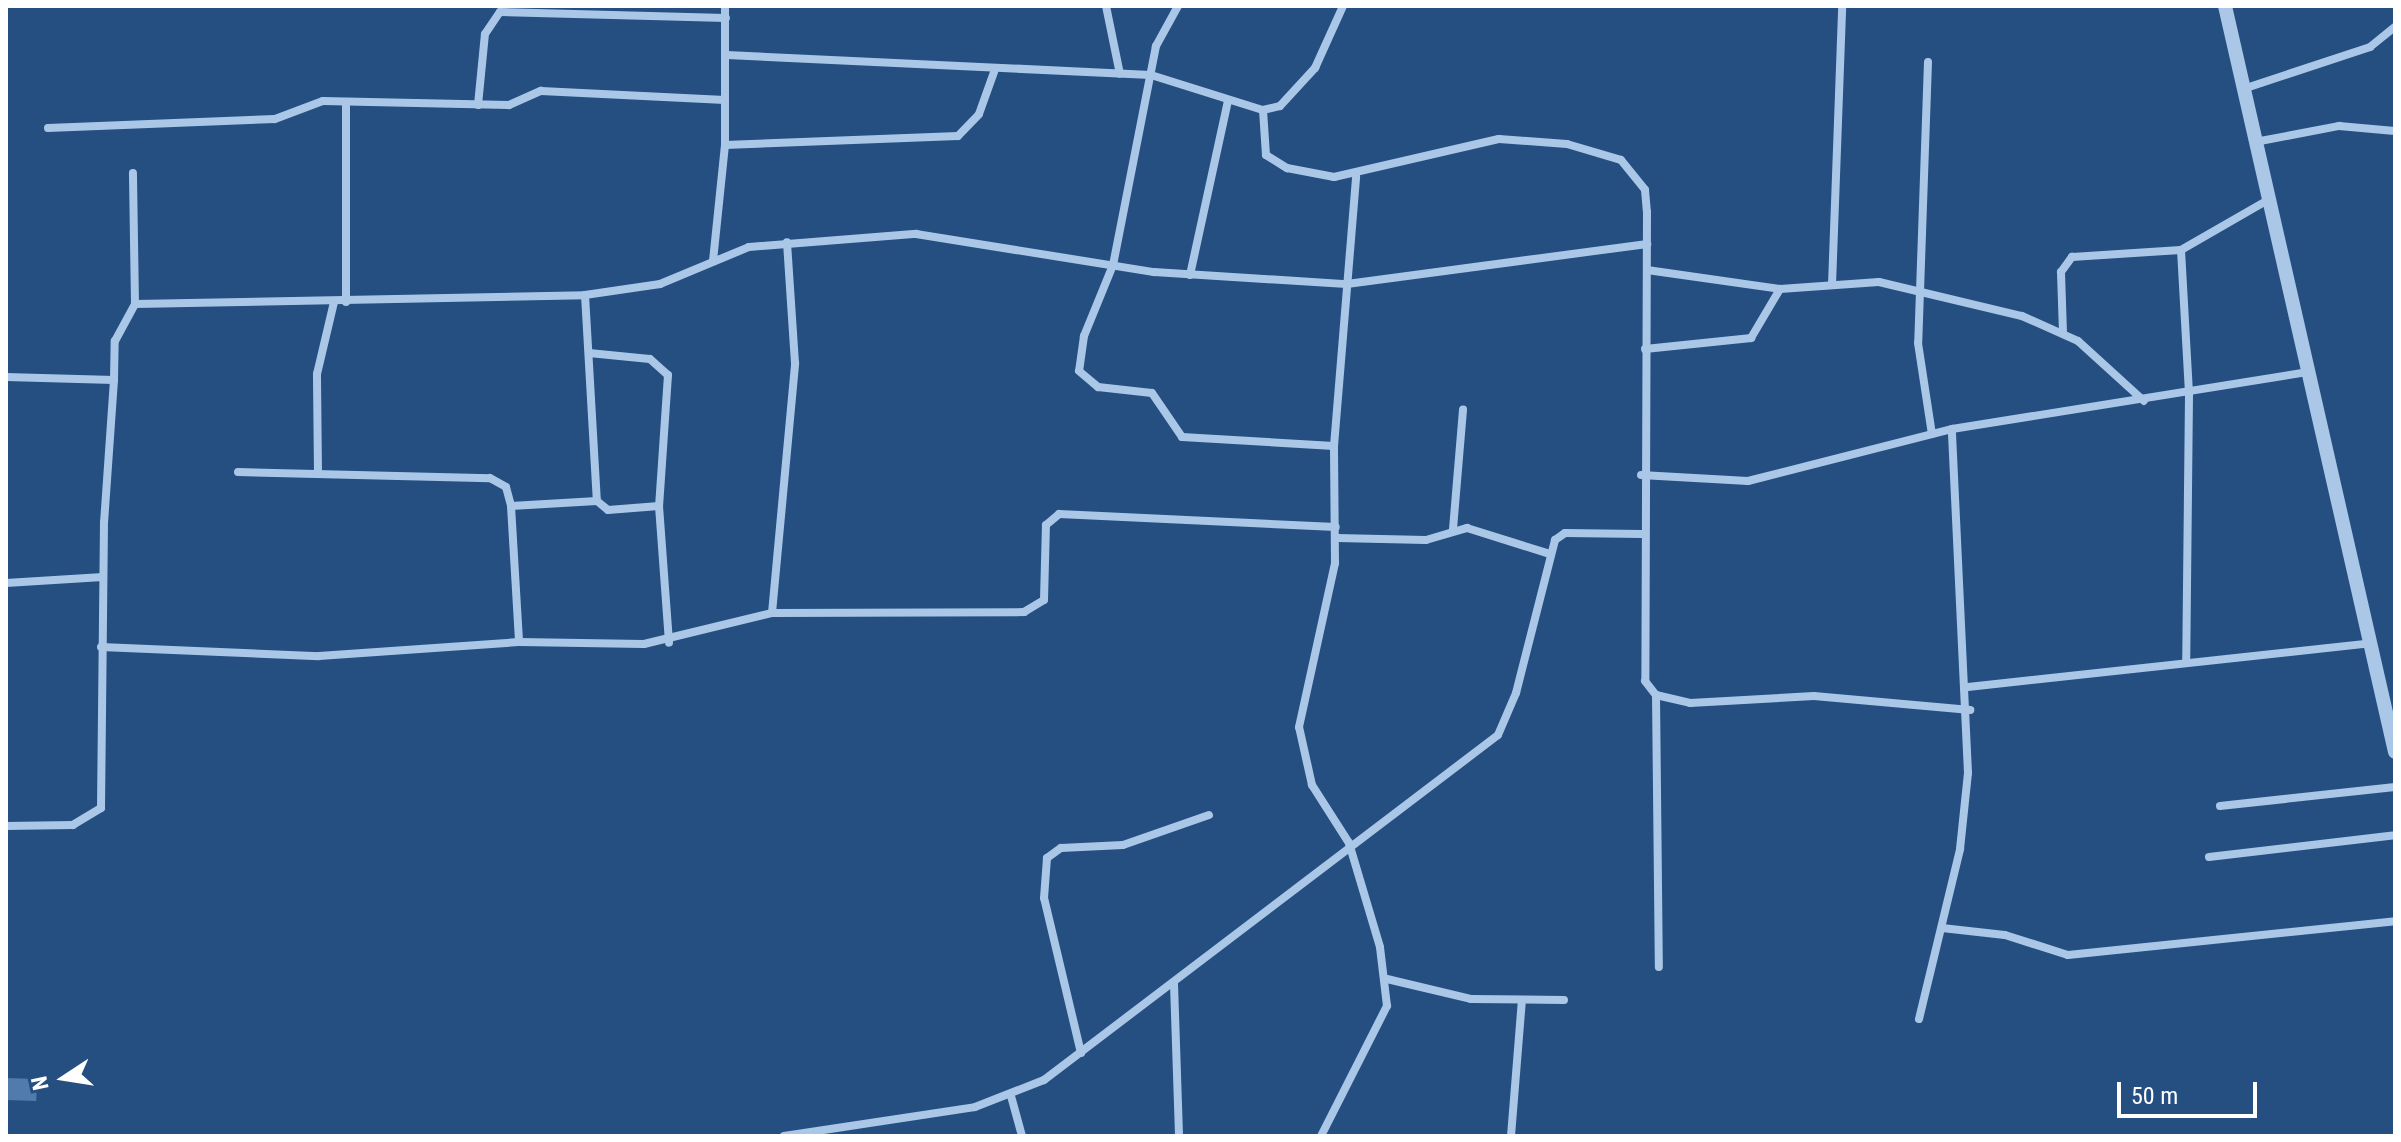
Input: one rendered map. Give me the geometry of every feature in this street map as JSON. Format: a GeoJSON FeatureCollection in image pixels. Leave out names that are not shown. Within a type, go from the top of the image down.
{"type":"FeatureCollection","features":[{"type":"Feature","properties":{"kind":"street"},"geometry":{"type":"LineString","coordinates":[[713,261],[725,145],[725,6]]}},
{"type":"Feature","properties":{"kind":"street"},"geometry":{"type":"LineString","coordinates":[[1106,6],[1120,74]]}},
{"type":"Feature","properties":{"kind":"street"},"geometry":{"type":"LineString","coordinates":[[1178,6],[1160,32],[1113,265],[1078,359],[1087,383],[1152,393],[1182,437],[1334,446]]}},
{"type":"Feature","properties":{"kind":"street"},"geometry":{"type":"LineString","coordinates":[[727,55],[994,72],[1151,75],[1263,110],[1280,106],[1315,68],[1343,6]]}},
{"type":"Feature","properties":{"kind":"street"},"geometry":{"type":"LineString","coordinates":[[1832,285],[1842,6]]}},
{"type":"Feature","properties":{"kind":"street"},"geometry":{"type":"LineString","coordinates":[[2225,6],[2395,752]]}},
{"type":"Feature","properties":{"kind":"street"},"geometry":{"type":"LineString","coordinates":[[478,105],[485,34],[500,12],[726,18]]}},
{"type":"Feature","properties":{"kind":"street"},"geometry":{"type":"LineString","coordinates":[[2243,89],[2370,47],[2395,27]]}},
{"type":"Feature","properties":{"kind":"street"},"geometry":{"type":"LineString","coordinates":[[1928,62],[1923,290],[1918,354],[1932,434]]}},
{"type":"Feature","properties":{"kind":"street"},"geometry":{"type":"LineString","coordinates":[[725,145],[958,136],[979,114],[994,72]]}},
{"type":"Feature","properties":{"kind":"street"},"geometry":{"type":"LineString","coordinates":[[48,128],[275,119],[310,104],[346,102],[509,105],[541,91],[725,100]]}},
{"type":"Feature","properties":{"kind":"street"},"geometry":{"type":"LineString","coordinates":[[1190,275],[1228,100]]}},
{"type":"Feature","properties":{"kind":"street"},"geometry":{"type":"LineString","coordinates":[[346,102],[346,302]]}},
{"type":"Feature","properties":{"kind":"street"},"geometry":{"type":"LineString","coordinates":[[1263,110],[1260,141],[1275,163],[1356,177],[1499,139],[1596,149],[1636,173],[1645,190],[1647,270],[1642,534],[1645,681],[1656,695],[1659,967]]}},
{"type":"Feature","properties":{"kind":"street"},"geometry":{"type":"LineString","coordinates":[[2255,142],[2339,126],[2395,131]]}},
{"type":"Feature","properties":{"kind":"street"},"geometry":{"type":"LineString","coordinates":[[6,826],[73,825],[101,808],[103,577],[115,341],[135,304],[133,173]]}},
{"type":"Feature","properties":{"kind":"street"},"geometry":{"type":"LineString","coordinates":[[1321,1136],[1380,1033],[1387,979],[1349,843],[1312,785],[1299,727],[1337,538],[1334,446],[1356,177]]}},
{"type":"Feature","properties":{"kind":"street"},"geometry":{"type":"LineString","coordinates":[[2063,333],[2065,261],[2181,250],[2268,200]]}},
{"type":"Feature","properties":{"kind":"street"},"geometry":{"type":"LineString","coordinates":[[135,304],[585,295],[660,284],[713,261],[787,242],[916,234],[1190,275],[1347,284],[1647,244]]}},
{"type":"Feature","properties":{"kind":"street"},"geometry":{"type":"LineString","coordinates":[[772,613],[795,363],[787,242]]}},
{"type":"Feature","properties":{"kind":"street"},"geometry":{"type":"LineString","coordinates":[[2181,250],[2189,395],[2186,663]]}},
{"type":"Feature","properties":{"kind":"street"},"geometry":{"type":"LineString","coordinates":[[1647,270],[1780,289],[1832,285],[1923,290],[2063,333],[2144,401]]}},
{"type":"Feature","properties":{"kind":"street"},"geometry":{"type":"LineString","coordinates":[[1645,349],[1751,338],[1780,289]]}},
{"type":"Feature","properties":{"kind":"street"},"geometry":{"type":"LineString","coordinates":[[585,295],[597,501]]}},
{"type":"Feature","properties":{"kind":"street"},"geometry":{"type":"LineString","coordinates":[[318,474],[317,374],[334,302]]}},
{"type":"Feature","properties":{"kind":"street"},"geometry":{"type":"LineString","coordinates":[[589,353],[650,359],[668,375],[659,506],[669,643]]}},
{"type":"Feature","properties":{"kind":"street"},"geometry":{"type":"LineString","coordinates":[[1641,475],[1748,481],[1952,429],[2189,395],[2308,372]]}},
{"type":"Feature","properties":{"kind":"street"},"geometry":{"type":"LineString","coordinates":[[6,377],[114,380]]}},
{"type":"Feature","properties":{"kind":"street"},"geometry":{"type":"LineString","coordinates":[[1453,529],[1463,409]]}},
{"type":"Feature","properties":{"kind":"street"},"geometry":{"type":"LineString","coordinates":[[1919,1019],[1960,849],[1970,710],[1952,429]]}},
{"type":"Feature","properties":{"kind":"street"},"geometry":{"type":"LineString","coordinates":[[238,472],[490,478],[506,487],[511,506],[519,642]]}},
{"type":"Feature","properties":{"kind":"street"},"geometry":{"type":"LineString","coordinates":[[511,506],[597,501],[608,510],[659,506]]}},
{"type":"Feature","properties":{"kind":"street"},"geometry":{"type":"LineString","coordinates":[[101,647],[319,656],[519,642],[669,643],[772,613],[1038,609],[1046,525],[1059,514],[1336,527]]}},
{"type":"Feature","properties":{"kind":"street"},"geometry":{"type":"LineString","coordinates":[[1337,538],[1426,540],[1453,529],[1483,531],[1547,553]]}},
{"type":"Feature","properties":{"kind":"street"},"geometry":{"type":"LineString","coordinates":[[784,1136],[1011,1096],[1081,1053],[1174,984],[1349,843],[1498,735],[1516,693],[1547,553],[1565,533],[1642,534]]}},
{"type":"Feature","properties":{"kind":"street"},"geometry":{"type":"LineString","coordinates":[[6,583],[103,577]]}},
{"type":"Feature","properties":{"kind":"street"},"geometry":{"type":"LineString","coordinates":[[1968,687],[2370,643]]}},
{"type":"Feature","properties":{"kind":"street"},"geometry":{"type":"LineString","coordinates":[[1656,695],[1690,703],[1814,696],[1970,710]]}},
{"type":"Feature","properties":{"kind":"street"},"geometry":{"type":"LineString","coordinates":[[2220,806],[2395,787]]}},
{"type":"Feature","properties":{"kind":"street"},"geometry":{"type":"LineString","coordinates":[[1081,1053],[1044,898],[1047,858],[1061,848],[1123,845],[1209,815]]}},
{"type":"Feature","properties":{"kind":"street"},"geometry":{"type":"LineString","coordinates":[[2209,857],[2395,835]]}},
{"type":"Feature","properties":{"kind":"street"},"geometry":{"type":"LineString","coordinates":[[1942,928],[2005,935],[2068,955],[2395,921]]}},
{"type":"Feature","properties":{"kind":"street"},"geometry":{"type":"LineString","coordinates":[[1387,979],[1471,999],[1564,1000]]}},
{"type":"Feature","properties":{"kind":"street"},"geometry":{"type":"LineString","coordinates":[[1174,984],[1179,1136]]}},
{"type":"Feature","properties":{"kind":"street"},"geometry":{"type":"LineString","coordinates":[[1511,1136],[1522,1000]]}},
{"type":"Feature","properties":{"kind":"street"},"geometry":{"type":"LineString","coordinates":[[1011,1096],[1022,1136]]}},
{"type":"Feature","properties":{"kind":"building"},"geometry":{"type":"Polygon","coordinates":[[[6,1078],[37,1079],[36,1101],[6,1100],[6,1078]]]}}]}
